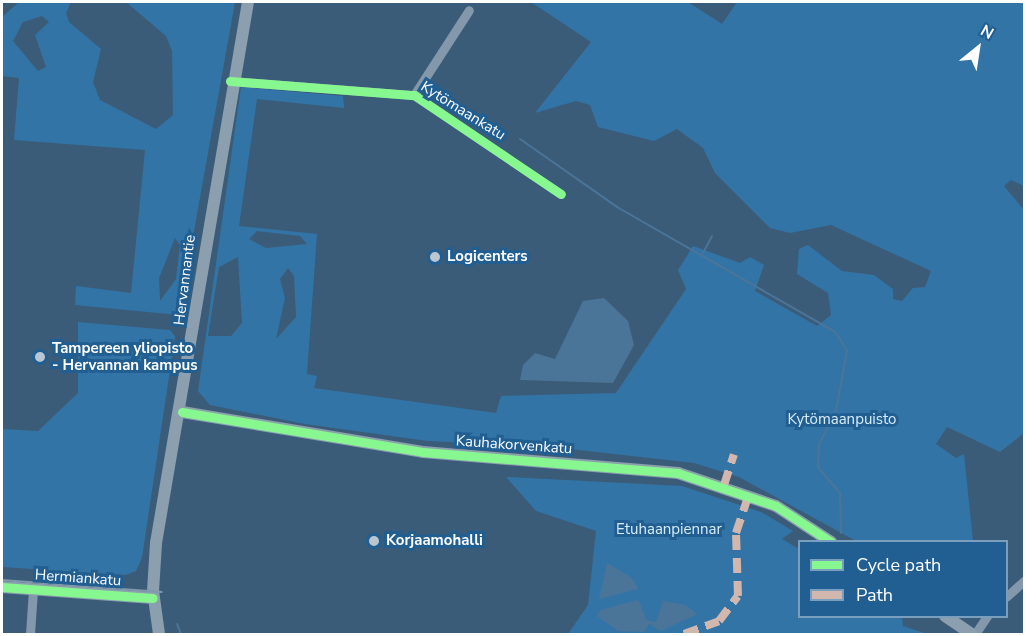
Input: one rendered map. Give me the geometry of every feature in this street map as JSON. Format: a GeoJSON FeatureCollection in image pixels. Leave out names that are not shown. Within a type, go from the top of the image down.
{"type":"FeatureCollection","features":[{"type":"Feature","properties":{"kind":"street","name":"Hervannantie"},"geometry":{"type":"LineString","coordinates":[[159,634],[153,598],[158,533],[182,412],[230,81],[248,2]]}},
{"type":"Feature","properties":{"kind":"street"},"geometry":{"type":"LineString","coordinates":[[414,95],[469,10]]}},
{"type":"Feature","properties":{"kind":"street","name":"Kytömaankatu"},"geometry":{"type":"LineString","coordinates":[[230,81],[414,95],[561,194]]}},
{"type":"Feature","properties":{"kind":"street","name":"Kauhakorvenkatu"},"geometry":{"type":"LineString","coordinates":[[182,412],[423,452],[678,473],[749,494],[828,540]]}},
{"type":"Feature","properties":{"kind":"street"},"geometry":{"type":"LineString","coordinates":[[1008,595],[1024,581]]}},
{"type":"Feature","properties":{"kind":"street","name":"Hermiankatu"},"geometry":{"type":"LineString","coordinates":[[2,587],[153,598]]}},
{"type":"Feature","properties":{"kind":"street"},"geometry":{"type":"LineString","coordinates":[[30,634],[33,590]]}},
{"type":"Feature","properties":{"kind":"street"},"geometry":{"type":"LineString","coordinates":[[948,618],[973,634],[985,618]]}},
{"type":"Feature","properties":{"kind":"green space"},"geometry":{"type":"Polygon","coordinates":[[[19,2],[71,2],[66,13],[69,22],[101,49],[93,82],[100,100],[156,129],[173,115],[172,51],[166,36],[126,2],[235,2],[179,315],[75,305],[76,286],[131,293],[145,150],[14,140],[19,78],[2,76],[2,17],[19,2]],[[42,16],[23,22],[13,41],[38,71],[46,67],[35,35],[49,22],[42,16]],[[175,238],[159,278],[160,301],[176,279],[180,245],[175,238]]]}},
{"type":"Feature","properties":{"kind":"green space","name":"Kytömaanpuisto"},"geometry":{"type":"Polygon","coordinates":[[[531,2],[688,2],[722,24],[737,2],[1024,2],[1024,186],[1011,180],[1004,186],[1024,210],[1024,433],[1000,452],[947,427],[936,444],[956,458],[964,454],[973,540],[854,540],[739,477],[694,463],[544,446],[428,441],[305,424],[210,405],[198,391],[241,87],[343,96],[344,108],[257,99],[239,226],[317,234],[307,374],[317,376],[314,388],[496,413],[501,396],[616,393],[686,289],[678,270],[693,246],[740,263],[750,257],[764,265],[755,291],[817,326],[831,315],[828,293],[797,274],[799,249],[808,245],[842,271],[874,275],[893,289],[893,299],[902,301],[913,288],[925,287],[931,271],[831,225],[790,233],[770,228],[715,173],[703,148],[677,129],[654,141],[598,127],[590,105],[576,101],[535,113],[591,42],[531,2]],[[257,231],[249,239],[266,248],[307,244],[300,236],[257,231]],[[238,257],[219,267],[208,336],[231,336],[242,323],[238,257]],[[288,268],[280,279],[285,298],[276,339],[296,317],[294,276],[288,268]]]}},
{"type":"Feature","properties":{"kind":"green space"},"geometry":{"type":"Polygon","coordinates":[[[78,322],[170,330],[175,336],[142,558],[136,571],[126,575],[2,567],[2,429],[38,431],[78,393],[78,322]]]}},
{"type":"Feature","properties":{"kind":"green space","name":"Etuhaanpiennar"},"geometry":{"type":"Polygon","coordinates":[[[506,477],[682,486],[761,512],[793,531],[782,539],[798,548],[798,618],[902,618],[903,626],[927,634],[568,634],[588,605],[596,531],[536,511],[506,477]]]}},
{"type":"Feature","properties":{"kind":"shaded area"},"geometry":{"type":"Polygon","coordinates":[[[604,298],[628,321],[634,345],[613,383],[520,380],[523,365],[535,353],[555,359],[583,301],[604,298]]]}},
{"type":"Feature","properties":{"kind":"shaded area"},"geometry":{"type":"Polygon","coordinates":[[[607,563],[632,578],[638,589],[599,599],[607,563]]]}},
{"type":"Feature","properties":{"kind":"shaded area"},"geometry":{"type":"Polygon","coordinates":[[[638,600],[647,620],[656,622],[663,601],[686,605],[697,614],[661,631],[649,624],[644,632],[618,631],[597,616],[600,610],[638,600]]]}},
{"type":"Feature","properties":{"kind":"waterway"},"geometry":{"type":"LineString","coordinates":[[520,139],[617,207],[835,332],[847,350],[836,411],[819,444],[818,467],[840,493],[841,533]]}},
{"type":"Feature","properties":{"kind":"waterway"},"geometry":{"type":"LineString","coordinates":[[703,253],[712,236]]}},
{"type":"Feature","properties":{"kind":"waterway"},"geometry":{"type":"LineString","coordinates":[[177,624],[181,634]]}},
{"type":"Feature","properties":{"kind":"tram line"},"geometry":{"type":"LineString","coordinates":[[2,580],[162,592]]}},
{"type":"Feature","properties":{"kind":"marked path"},"geometry":{"type":"LineString","coordinates":[[724,485],[734,455]]}},
{"type":"Feature","properties":{"kind":"marked path"},"geometry":{"type":"LineString","coordinates":[[684,634],[719,621],[738,596],[736,533],[749,494]]}},
{"type":"Feature","properties":{"kind":"cycle path"},"geometry":{"type":"LineString","coordinates":[[230,81],[414,95],[561,194]]}},
{"type":"Feature","properties":{"kind":"cycle path"},"geometry":{"type":"LineString","coordinates":[[182,412],[423,452],[678,473],[776,506],[828,540]]}},
{"type":"Feature","properties":{"kind":"cycle path"},"geometry":{"type":"LineString","coordinates":[[2,587],[153,598]]}},
{"type":"Feature","properties":{"kind":"place","name":"Logicenters"},"geometry":{"type":"Point","coordinates":[435,257]}},
{"type":"Feature","properties":{"kind":"place","name":"Tampereen yliopisto - Hervannan kampus"},"geometry":{"type":"Point","coordinates":[40,357]}},
{"type":"Feature","properties":{"kind":"place","name":"Korjaamohalli"},"geometry":{"type":"Point","coordinates":[374,541]}}]}
